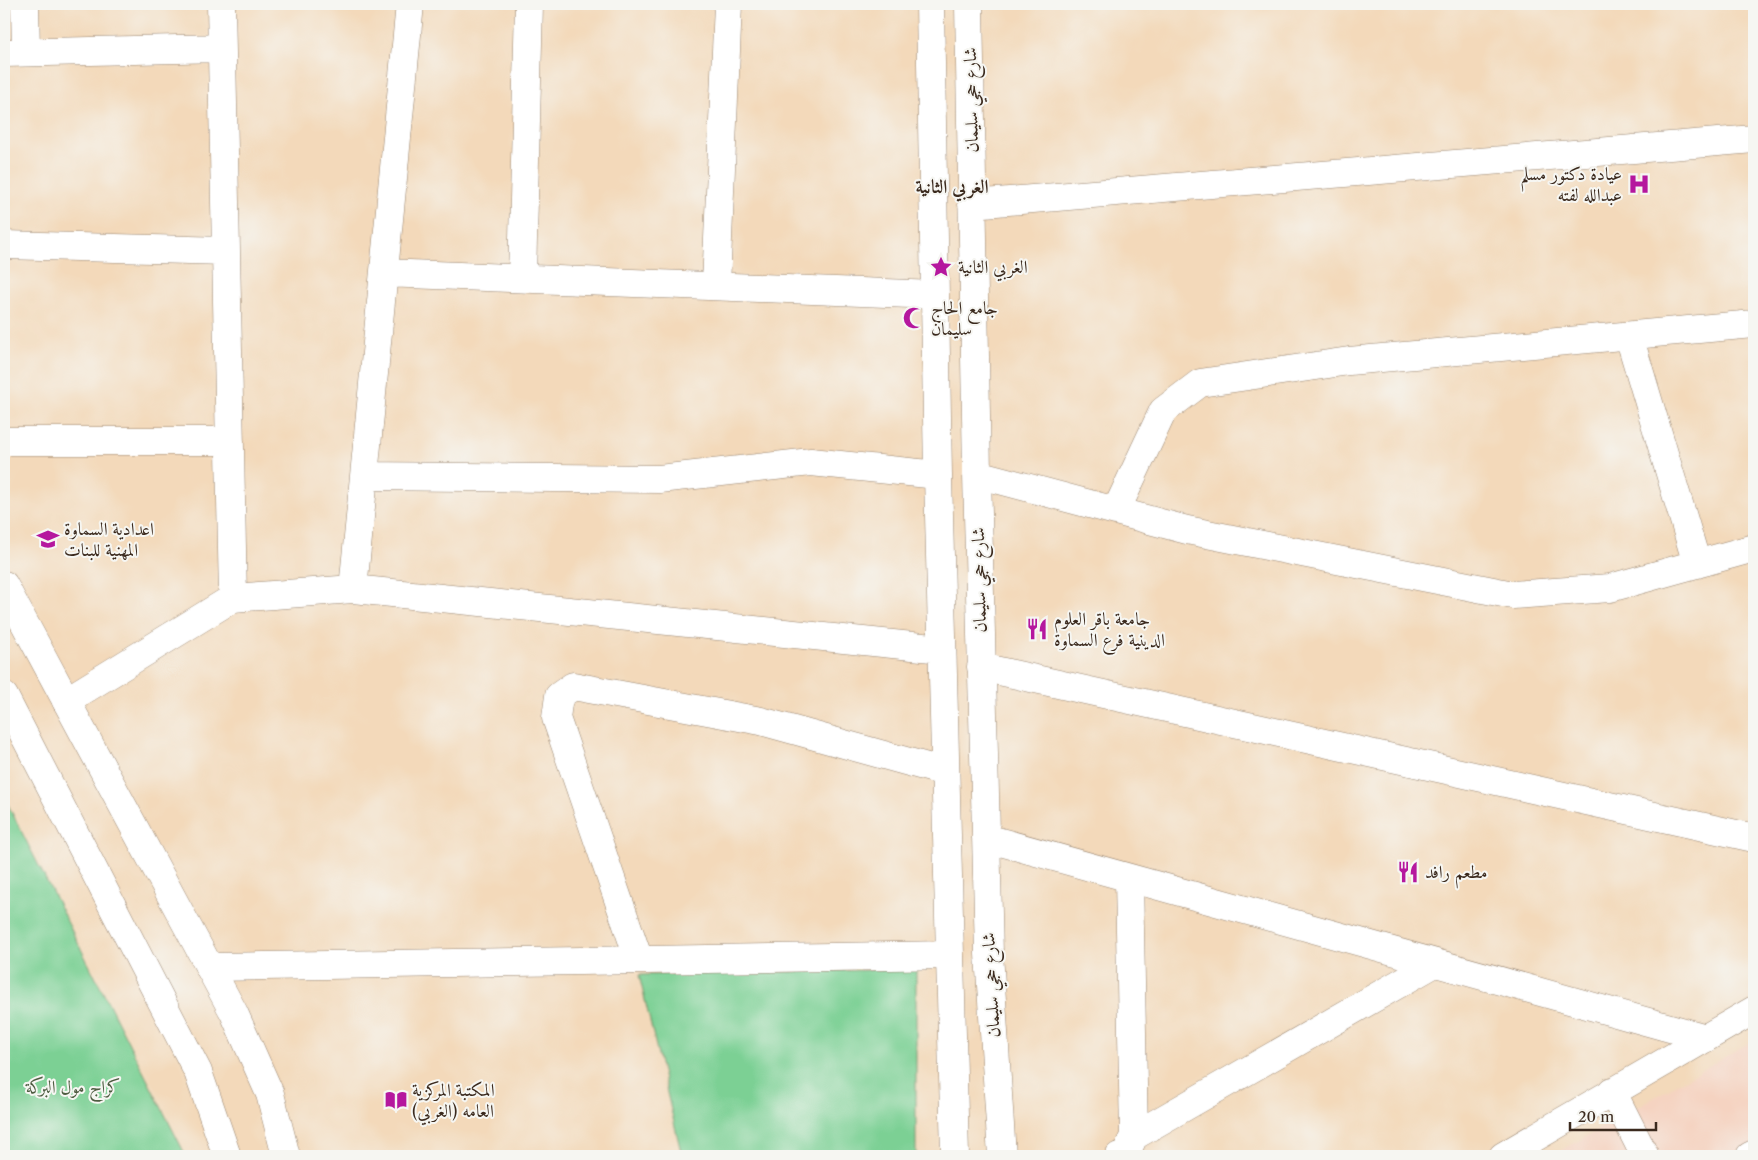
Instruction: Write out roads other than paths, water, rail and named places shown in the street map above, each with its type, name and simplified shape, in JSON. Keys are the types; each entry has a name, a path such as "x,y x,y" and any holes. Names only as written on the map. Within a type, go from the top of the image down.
{"street":[{"path":"25,4 15,52 222,48"},
{"path":"221,4 233,598"},
{"path":"353,589 410,4"},
{"path":"522,278 529,4"},
{"path":"716,286 728,4"},
{"path":"930,4 938,475 955,1156"},
{"name":"شارع حجي سليمان","path":"969,4 988,954 1002,1156"},
{"path":"972,204 1754,139"},
{"path":"4,245 226,251"},
{"path":"384,272 935,295"},
{"path":"1116,511 1163,411 1200,383 1349,361 1754,324"},
{"path":"1629,336 1697,564"},
{"path":"4,441 230,441"},
{"path":"364,476 659,479 811,462 938,475"},
{"path":"977,474 1187,530 1513,595 1610,588 1754,548"},
{"path":"4,585 234,1013 270,1094 286,1156"},
{"path":"66,701 233,598 353,589 942,649"},
{"path":"982,667 1754,838"},
{"path":"639,960 556,718 559,696 573,686 761,721 945,772"},
{"path":"5,701 198,1072 227,1156"},
{"path":"986,838 1706,1038"},
{"path":"1127,1146 1129,878"},
{"path":"209,967 950,955"},
{"path":"1127,1146 1435,963"},
{"path":"1503,1156 1754,1010"},
{"path":"1612,1091 1645,1156"},
{"path":"1750,1156 1754,1154"}],"place":[{"name":"عيادة دكتور مسلم عبدالله لفته","path":"1639,184"},
{"name":"الغربي الثانية","path":"941,267"},
{"name":"جامع الحاج سليمان","path":"914,318"},
{"name":"اعدادية السماوة المهنية للبنات","path":"48,539"},
{"name":"جامعة باقر العلوم الدينية فرع السماوة","path":"1037,629"},
{"name":"مطعم رافد","path":"1408,872"},
{"name":"المكتبة المركزية العامه (الغربي)","path":"396,1100"}],"district":[{"name":"الغربي الثانية","path":"952,186"}],"park label":[{"name":"كراج مول البركة","path":"73,1087"}]}
